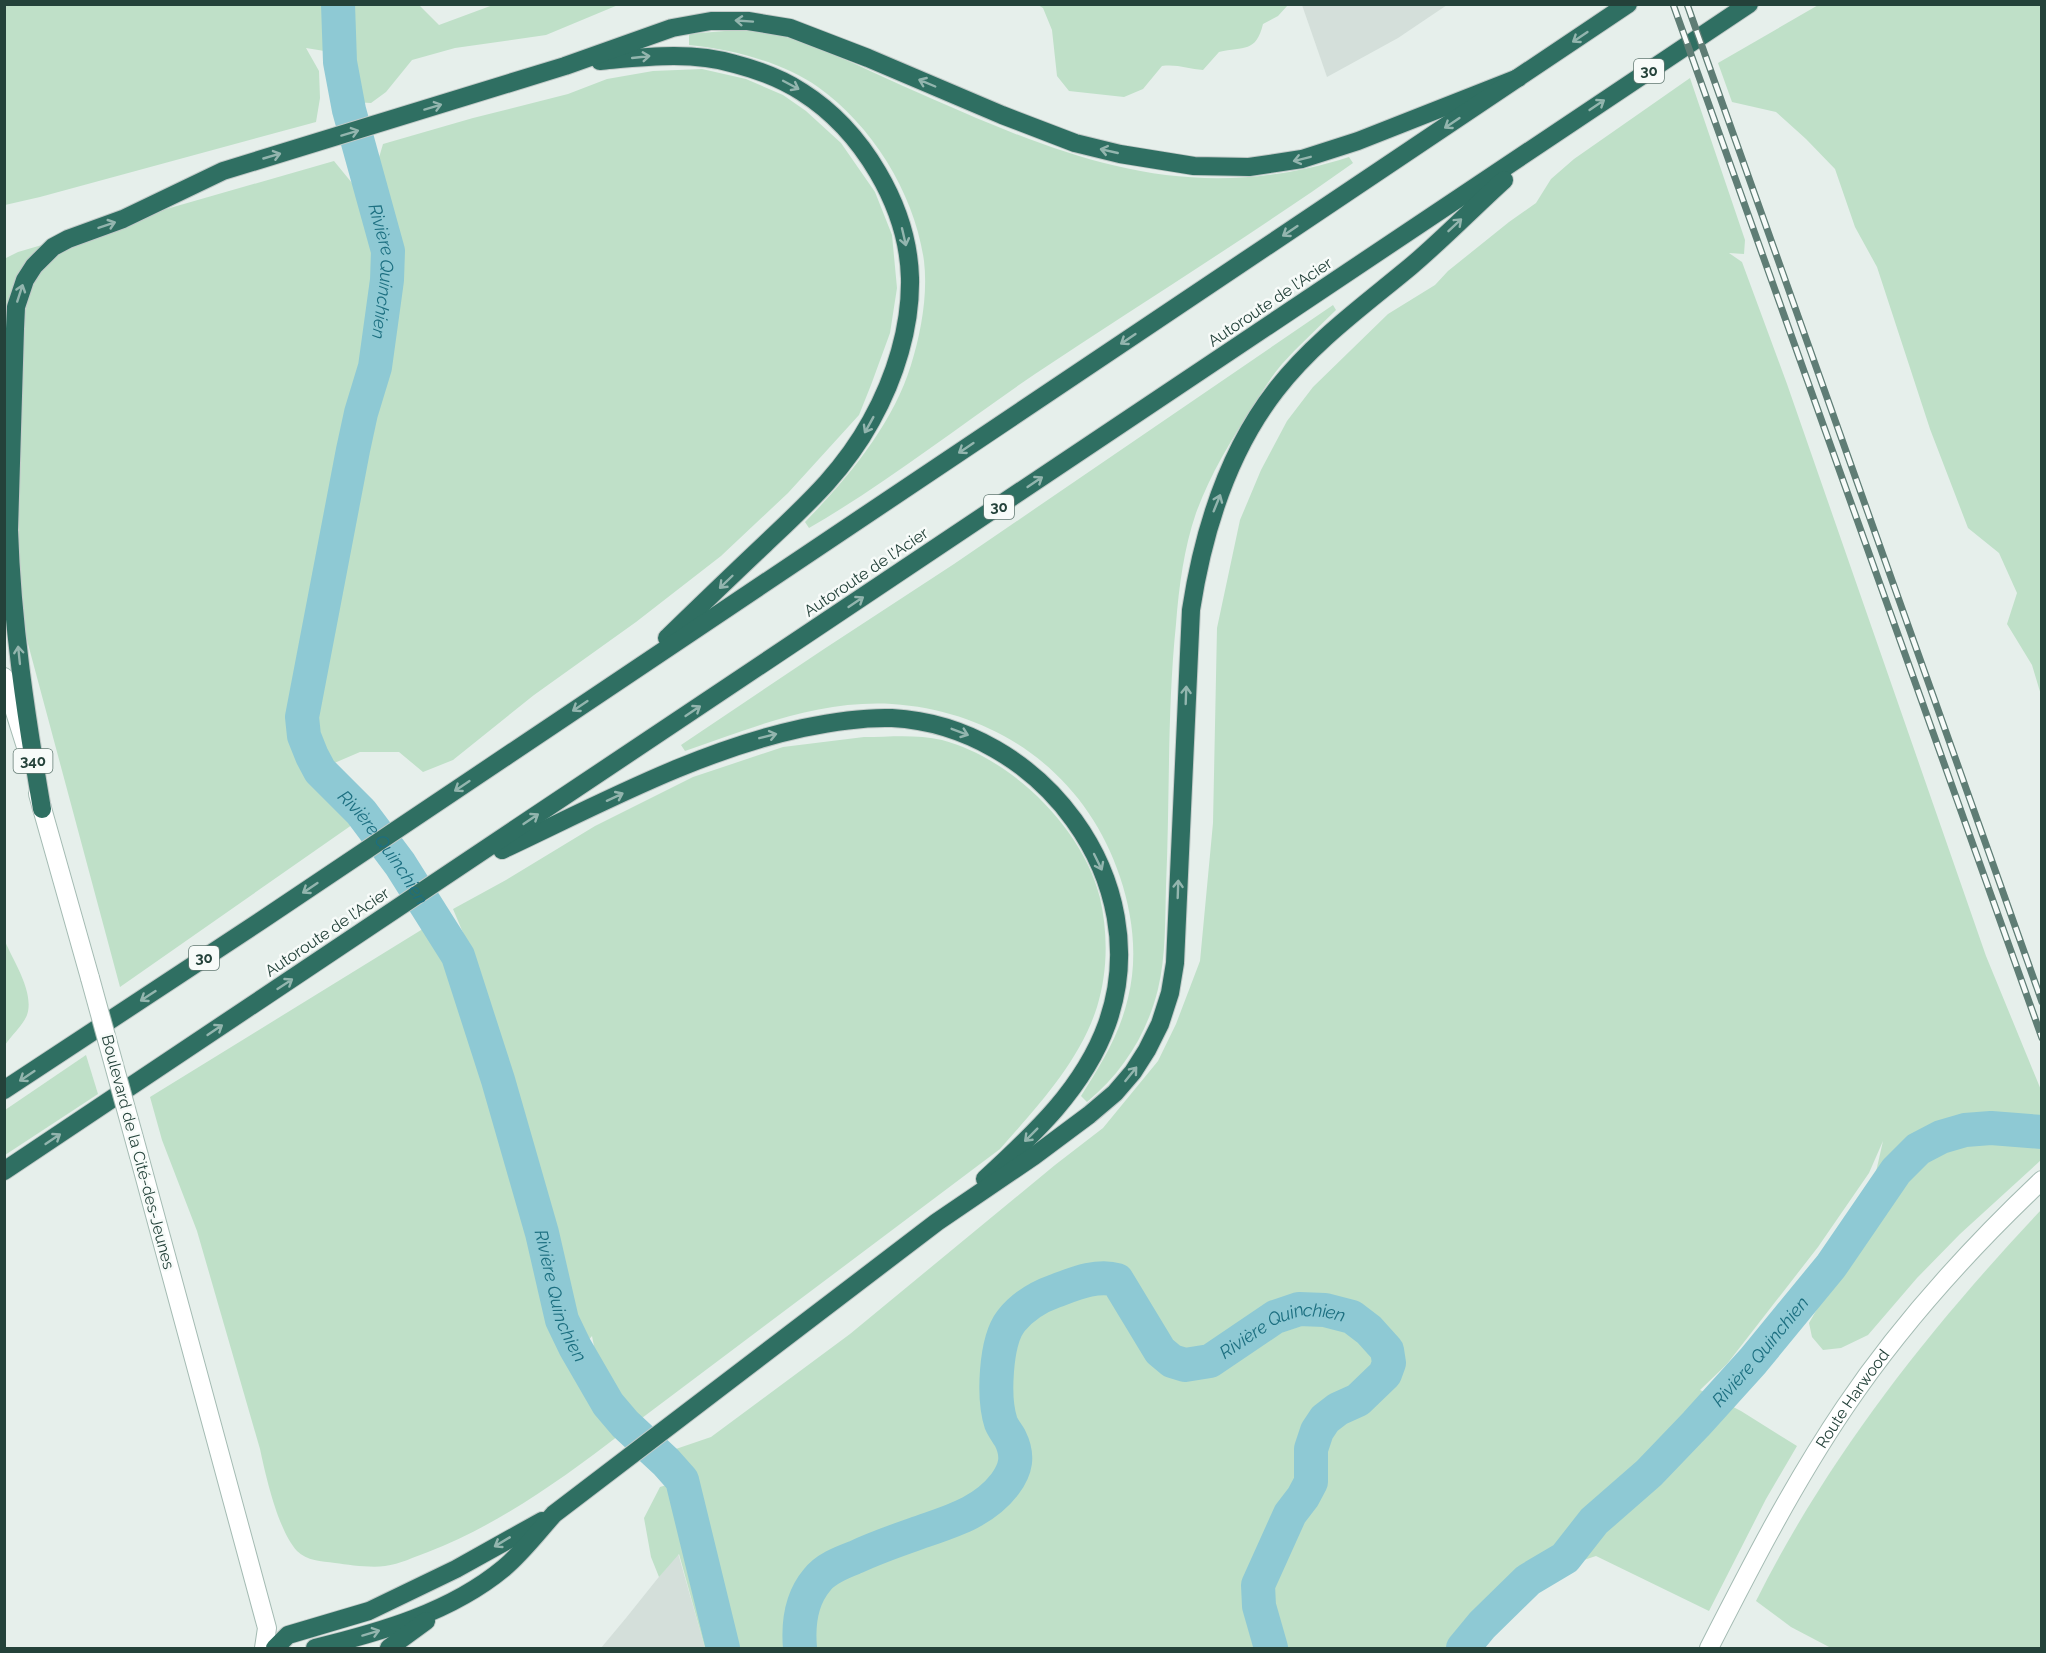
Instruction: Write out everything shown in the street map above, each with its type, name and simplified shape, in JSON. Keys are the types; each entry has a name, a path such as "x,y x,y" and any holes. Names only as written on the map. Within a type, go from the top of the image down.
{"highway":[{"name":"30","path":"4,1090 398,829 1628,4"},
{"name":"Autoroute de l'Acier","path":"4,1171 1749,4"},
{"path":"566,66 672,28 729,20 769,24 790,28 818,38 1002,116 1075,143 1157,160 1218,167 1249,167 1302,159 1358,141 1518,78"},
{"path":"566,66 652,56 704,57 733,63 783,81 825,109 845,128 861,148 891,199 901,224 910,278 908,310 897,363 886,391 857,444 834,476 800,513 629,674"},
{"name":"340","path":"42,809 25,713 13,603 9,530 16,307 25,280 34,266 53,247 68,239 123,219 223,171 566,66"},
{"path":"389,1648 452,1601 505,1568 554,1515 937,1222 1034,1156 1098,1108 1133,1072 1160,1024 1170,993 1176,946 1191,609 1198,562 1210,522 1240,447 1276,390 1313,348 1412,265 1549,138"},
{"path":"441,879 685,765 752,740 814,726 862,719 891,718 917,721 944,726 968,735 998,749 1020,764 1061,803 1095,855 1107,880 1115,906 1119,934 1120,964 1115,996 1099,1046 1070,1092 1033,1134 937,1222"},
{"path":"275,1648 369,1611 456,1569 510,1537 554,1515"},
{"path":"315,1648 401,1624 452,1601"}],"main road":[{"name":"Boulevard de la Cité-des-Jeunes","path":"4,677 24,740 90,978 267,1628"},
{"name":"Route Harwood","path":"1709,1648 1794,1490 1862,1383 1941,1285 2000,1220 2042,1180"},
{"path":"264,1648 267,1628 290,1642"}],"shaded area":[{"path":"1302,4 1447,5 1398,38 1327,77"},
{"path":"678,1553 705,1648 601,1648 626,1618"}],"green space":[{"path":"1820,4 2041,5 2041,695 2032,665 2007,624 2017,593 1999,553 1968,528 1930,429 1877,267 1855,227 1835,169 1776,112 1732,102 1718,63"},
{"path":"5,5 419,5 439,25 493,5 618,5 546,35 455,48 412,60 386,92 371,103 351,102 342,88 349,55 306,48 319,71 320,98 316,122 5,205"},
{"path":"1038,5 1288,5 1278,16 1263,24 1257,40 1248,47 1219,52 1203,70 1162,66 1143,89 1124,97 1069,91 1057,76 1052,30 1043,8"},
{"path":"737,30 768,32 790,38 1013,133 1066,152 1120,167 1174,176 1229,178 1288,172 1349,157 1353,163 1235,244 1035,374 867,492 809,528 805,522 853,469 881,429 903,387 921,327 925,287 924,261 919,236 901,187 873,142 838,103 818,87 789,70 739,53 689,45 689,34"},
{"path":"702,69 746,79 783,95 806,111 841,143 875,192 892,235 897,288 890,333 859,415 788,493 721,556 636,622 534,695 453,760 423,772 399,752 360,752 311,773 336,802 359,820 120,987 5,558 4,259 18,252 334,161 352,183 373,225 396,219 373,178 383,144 568,94 607,79 653,71"},
{"path":"1690,78 1745,240 1744,254 1729,253 1742,262 1787,384 1986,956 2041,1090 2041,1160 1960,1234 1917,1278 1868,1335 1841,1348 1823,1350 1812,1337 1809,1323 1863,1229 1883,1141 1869,1173 1818,1247 1727,1364 1700,1390 1741,1411 1797,1446 1766,1499 1709,1611 1596,1556 1562,1570 1531,1592 1505,1618 1483,1648 705,1648 679,1554 659,1577 651,1557 644,1518 660,1487 692,1477 670,1451 711,1437 850,1334 1103,1128 1158,1061 1176,1024 1200,961 1213,823 1217,628 1240,520 1261,470 1287,421 1313,387 1388,314 1435,285 1448,271 1536,203 1551,179 1574,159"},
{"path":"1333,305 1336,310 1282,364 1270,380 1228,446 1196,513 1180,581 1173,657 1165,925 1161,976 1153,1006 1132,1051 1112,1078 1087,1102 1081,1096 1115,1037 1128,998 1133,968 1131,922 1120,877 1105,841 1086,808 1062,780 1034,755 1002,735 968,720 931,709 892,704 838,706 812,711 761,725 685,751 681,745 954,564"},
{"path":"864,737 923,737 942,740 968,749 1018,779 1061,822 1078,846 1091,872 1100,898 1106,952 1101,994 1097,1007 1069,1065 1000,1149 638,1421 613,1399 606,1388 598,1366 592,1336 574,1357 582,1374 622,1433 530,1499 455,1541 391,1565 373,1567 347,1565 305,1557 290,1542 274,1503 197,1231 162,1140 150,1097 426,927 446,957 467,1018 498,1026 477,966 453,909 595,826 693,777 783,747"},
{"path":"4,939 22,976 29,1006 25,1019 5,1045"},
{"path":"86,1055 98,1094 5,1155 5,1110"},
{"path":"2041,1210 2041,1648 1831,1648 1791,1627 1756,1601 1816,1495 1849,1444 1921,1347"}],"waterway":[{"name":"Rivière Quinchien","path":"338,4 340,62 349,110 388,251 387,280 375,367 353,450 302,717 304,736 320,771 361,812 400,864 458,956 498,1080 542,1233 562,1320 608,1404 682,1480 723,1648"},
{"path":"2030,1131 2042,1123"},
{"name":"Rivière Quinchien","path":"1463,1648 1482,1625 1528,1580 1565,1558 1594,1521 1649,1473 1696,1424 1753,1361 1831,1266 1896,1171 1918,1149 1941,1137 1965,1130 1991,1128 2042,1132"},
{"name":"Rivière Quinchien","path":"800,1648 800,1621 804,1604 812,1587 825,1572 840,1563 964,1516 986,1503 1005,1484 1012,1473 1015,1462 1013,1445 998,1413 996,1386 999,1356 1006,1330 1011,1321 1037,1299 1078,1283 1102,1278 1117,1280 1160,1351 1172,1361 1185,1365 1210,1361 1275,1317 1299,1309 1325,1310 1352,1317 1369,1330 1387,1350 1389,1363 1385,1374 1358,1400 1338,1409 1325,1419 1317,1431 1311,1449 1311,1482 1290,1514 1258,1585 1259,1606 1271,1648"}],"railway":[{"path":"1673,4 2042,1038"},
{"path":"1687,4 2042,1002"}]}
